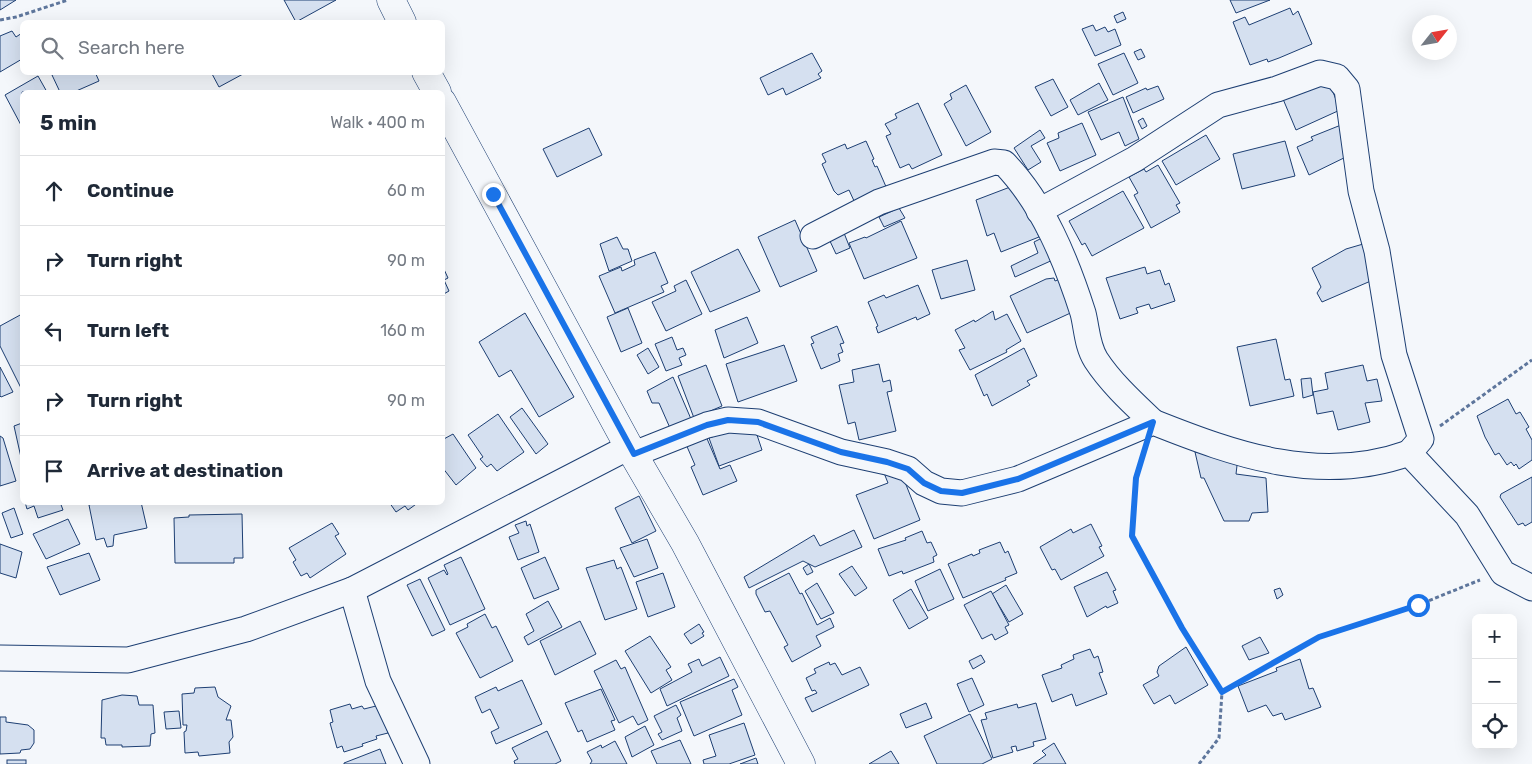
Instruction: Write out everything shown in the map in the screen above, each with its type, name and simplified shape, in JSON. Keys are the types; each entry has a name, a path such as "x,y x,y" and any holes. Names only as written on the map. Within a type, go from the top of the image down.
{"main road":[{"path":"391,0 401,20"},
{"path":"428,75 437,90"},
{"path":"445,108 631,451 685,543 801,764"}],"street":[{"path":"1039,211 1135,159 1218,105 1277,89 1320,73 1337,77 1347,89 1361,191 1377,251 1394,355 1415,446 1467,515 1503,573 1532,588"},
{"path":"813,236 879,202 994,162 1004,163 1013,172 1039,211 1068,270 1083,315 1089,345 1096,360 1153,422 1212,445 1266,461 1321,467 1386,461 1415,446"},
{"path":"0,658 128,660 246,629 352,590 631,451 707,425 728,420 758,422 841,452 887,462 908,469 924,483 941,491 962,493 1018,479 1153,422"},
{"path":"352,590 378,681 417,764"}],"path":[{"path":"0,20 16,17 68,0"},
{"path":"1415,446 1532,360"},
{"path":"1153,422 1136,478 1132,536 1173,612 1222,692 1219,738 1199,764"},
{"path":"1222,692 1319,637 1418,605 1465,585 1503,573"}],"building":[{"path":"0,0 16,0 0,10"},
{"path":"284,0 336,0 300,20 295,20"},
{"path":"1230,0 1270,0 1236,13"},
{"path":"1290,8 1293,15 1298,11 1312,44 1268,62 1267,59 1250,65 1233,22 1245,17 1249,25"},
{"path":"1123,12 1126,19 1117,23 1114,16"},
{"path":"1093,25 1096,31 1105,27 1108,32 1115,29 1121,45 1095,56 1082,29"},
{"path":"12,31 16,37 20,34 20,60 0,72 0,36"},
{"path":"1141,49 1145,57 1138,60 1134,52"},
{"path":"812,53 822,71 818,74 821,78 786,95 783,88 768,95 760,78"},
{"path":"1124,53 1138,83 1113,95 1098,64"},
{"path":"52,75 96,75 99,81 79,90 59,90"},
{"path":"213,75 241,75 219,87"},
{"path":"38,76 46,90 20,90 20,123 5,95"},
{"path":"1053,79 1068,107 1051,116 1035,87"},
{"path":"1328,79 1340,110 1296,130 1283,99"},
{"path":"1099,83 1108,100 1078,115 1070,100"},
{"path":"966,85 991,132 966,146 944,104 952,99 950,94"},
{"path":"1158,86 1164,99 1133,113 1126,97 1146,88 1147,90"},
{"path":"1123,97 1139,139 1125,146 1119,132 1101,140 1088,112"},
{"path":"918,103 942,155 912,169 909,164 900,168 886,136 891,134 885,124 897,118 895,114"},
{"path":"1143,118 1147,126 1142,129 1138,121"},
{"path":"1082,123 1096,155 1060,171 1047,143 1059,138 1058,133"},
{"path":"1341,125 1352,154 1309,175 1297,147 1313,140 1311,137"},
{"path":"589,128 602,155 557,177 543,149"},
{"path":"1040,130 1045,138 1031,146 1041,162 1028,170 1014,148"},
{"path":"1206,135 1220,159 1176,185 1162,161"},
{"path":"866,141 874,159 872,160 875,167 877,166 887,189 855,203 849,190 838,195 834,191 822,164 826,162 822,154 845,144 847,149"},
{"path":"1285,141 1295,176 1242,189 1233,154"},
{"path":"1158,165 1180,203 1176,205 1180,212 1151,228 1134,195 1138,193 1129,177 1144,169 1146,172"},
{"path":"1018,184 1039,237 1001,252 994,233 987,236 976,200"},
{"path":"1123,191 1144,228 1092,256 1085,243 1082,245 1069,221"},
{"path":"899,208 905,218 884,227 879,217"},
{"path":"795,220 817,271 780,287 758,237"},
{"path":"901,221 917,258 864,279 849,243 866,238"},
{"path":"844,233 850,248 836,254 829,239"},
{"path":"1046,236 1055,259 1015,277 1011,266 1038,253 1034,242"},
{"path":"617,237 623,249 628,249 632,261 609,271 600,244"},
{"path":"1370,242 1380,277 1322,302 1317,293 1321,287 1312,268 1346,249"},
{"path":"738,249 760,291 710,312 691,272"},
{"path":"655,252 668,283 661,286 664,292 615,313 599,276 621,267 622,271 635,265 634,260"},
{"path":"967,260 975,290 941,299 932,270"},
{"path":"1145,267 1147,274 1160,270 1165,285 1169,283 1175,301 1151,309 1149,304 1136,308 1138,313 1120,319 1106,278"},
{"path":"1065,277 1077,310 1027,333 1010,296 1046,279 1054,278 1055,281"},
{"path":"686,280 702,314 666,331 652,302 676,291 674,286"},
{"path":"445,282 449,291 445,293"},
{"path":"918,285 930,314 917,320 916,317 878,333 876,327 878,326 868,302 884,295 886,298"},
{"path":"628,308 642,343 621,352 607,317"},
{"path":"993,311 995,320 1007,314 1021,341 1006,350 1007,352 970,370 959,350 965,348 955,330 974,320 975,322"},
{"path":"525,313 574,397 539,417 511,370 499,377 479,342"},
{"path":"20,315 20,386 0,346 0,326"},
{"path":"747,317 758,343 724,358 715,330"},
{"path":"837,326 844,343 840,344 843,352 838,354 840,361 821,369 811,344 814,343 811,337"},
{"path":"672,337 677,350 683,348 686,355 679,358 682,365 666,371 655,344"},
{"path":"1276,339 1285,380 1290,379 1294,396 1250,406 1237,347"},
{"path":"784,345 797,381 738,402 726,364"},
{"path":"648,348 659,367 648,374 637,355"},
{"path":"1024,348 1037,376 1027,381 1030,385 992,406 987,394 984,396 975,375"},
{"path":"879,364 883,382 890,380 892,391 887,392 896,431 859,440 855,422 848,424 839,385 854,382 852,370"},
{"path":"706,365 722,406 694,418 678,376"},
{"path":"1363,365 1367,381 1377,379 1382,401 1365,403 1370,422 1338,430 1333,411 1317,414 1313,392 1328,389 1325,373"},
{"path":"0,367 13,392 1,397 0,396"},
{"path":"673,377 691,419 670,428 659,403 652,403 647,391"},
{"path":"1311,378 1313,395 1303,398 1301,379"},
{"path":"1508,399 1516,414 1520,412 1529,427 1526,429 1532,440 1532,460 1519,469 1516,464 1514,466 1511,462 1507,465 1499,453 1495,455 1485,437 1477,416"},
{"path":"522,408 548,444 536,454 510,417"},
{"path":"498,414 524,452 497,471 491,464 487,467 480,459 483,457 468,435"},
{"path":"753,423 762,450 719,466 709,438"},
{"path":"20,424 20,453 14,426"},
{"path":"453,434 476,468 456,485 445,471 445,438"},
{"path":"705,434 720,469 730,465 737,481 703,495 691,467 695,465 685,442"},
{"path":"0,436 3,438 16,481 0,486"},
{"path":"1195,452 1238,457 1236,474 1266,478 1268,512 1252,513 1249,521 1224,521 1204,478 1201,478"},
{"path":"899,467 920,520 874,539 856,495 888,483 884,473"},
{"path":"1532,477 1532,522 1525,526 1523,523 1518,525 1500,497 1501,494"},
{"path":"639,496 656,531 632,543 615,508"},
{"path":"26,505 61,505 63,510 38,518 34,506 27,509"},
{"path":"89,505 142,505 147,528 114,535 113,546 107,547 104,538 96,540"},
{"path":"391,505 415,505 408,510 405,506 396,512"},
{"path":"14,508 23,534 11,538 2,513"},
{"path":"242,514 243,558 234,558 234,563 175,563 174,518 189,517 189,515"},
{"path":"68,519 80,544 46,559 33,534"},
{"path":"526,521 527,526 530,524 539,552 518,560 509,537 519,533 515,525"},
{"path":"332,523 339,534 335,536 346,554 310,578 307,573 301,576 293,562 296,560 289,548"},
{"path":"1091,524 1102,546 1099,547 1104,556 1061,580 1055,569 1052,570 1040,547 1071,529 1073,533"},
{"path":"854,530 862,547 815,567 803,561 749,588 744,577 814,535 820,546"},
{"path":"922,531 927,543 931,542 937,555 933,557 934,562 903,574 902,571 889,576 878,549 906,540 905,538"},
{"path":"647,539 658,568 634,577 620,548"},
{"path":"1000,542 1005,553 1008,551 1017,573 1005,578 1006,580 963,598 948,564 972,554 973,556 980,553 979,550"},
{"path":"0,544 22,552 16,578 0,573"},
{"path":"89,553 100,580 60,595 47,567"},
{"path":"461,557 485,609 450,625 428,578 444,570 447,575 444,565"},
{"path":"545,557 559,589 534,599 521,568"},
{"path":"614,560 617,569 621,567 637,609 605,620 586,568"},
{"path":"809,564 813,572 807,575 803,568"},
{"path":"852,566 867,588 855,596 839,574"},
{"path":"940,569 954,599 928,611 915,581"},
{"path":"1107,572 1116,590 1113,591 1118,603 1107,608 1106,606 1087,617 1074,587"},
{"path":"663,573 675,607 648,617 636,582"},
{"path":"789,573 800,594 802,593 817,625 830,618 834,627 816,636 821,646 792,662 784,647 788,645 770,611 765,612 756,594 756,590"},
{"path":"420,579 445,630 432,636 407,585"},
{"path":"817,583 834,613 821,619 805,591"},
{"path":"1006,585 1023,614 1009,622 992,594"},
{"path":"1280,588 1283,595 1277,599 1274,590"},
{"path":"911,589 928,618 909,629 893,600"},
{"path":"991,591 1009,625 1005,627 1008,633 995,640 992,634 982,639 964,605"},
{"path":"548,601 562,627 528,645 524,637 534,631 526,614"},
{"path":"485,614 492,628 496,626 513,661 480,678 456,633 468,627 467,624"},
{"path":"580,621 596,654 555,675 540,641"},
{"path":"699,624 704,632 702,633 704,636 691,644 684,634"},
{"path":"650,636 671,667 666,670 672,680 651,693 625,651"},
{"path":"1260,637 1269,653 1249,660 1242,646"},
{"path":"1186,647 1208,685 1175,704 1170,695 1154,704 1143,685 1159,676 1157,672 1159,666"},
{"path":"1090,649 1094,658 1098,656 1103,672 1099,673 1107,694 1076,706 1072,694 1052,702 1042,675 1062,668 1061,665 1074,659 1073,655"},
{"path":"981,655 985,662 973,669 969,661"},
{"path":"720,657 729,676 667,706 660,689 692,672 688,664 699,659 702,666"},
{"path":"1300,659 1309,689 1313,688 1321,707 1285,720 1282,713 1273,716 1266,705 1248,712 1238,686 1277,671 1276,668"},
{"path":"616,660 621,669 625,667 648,720 638,725 633,716 619,723 594,671"},
{"path":"829,662 830,665 835,663 842,675 860,667 869,685 812,712 805,698 817,693 815,690 812,691 806,678 816,673 814,669"},
{"path":"972,678 984,705 969,712 957,684"},
{"path":"734,679 738,687 732,690 742,715 694,736 680,702"},
{"path":"522,680 542,724 496,744 491,732 499,728 490,709 482,713 475,697 496,687 498,691"},
{"path":"215,687 218,697 231,706 226,720 231,720 233,737 229,742 230,753 199,756 198,752 185,753 184,732 187,725 183,725 182,694 194,693 195,688"},
{"path":"601,689 615,720 611,721 615,730 587,742 582,730 578,732 565,703"},
{"path":"122,695 137,696 139,705 153,705 155,733 151,734 150,746 122,747 122,745 106,745 105,738 101,738 102,700"},
{"path":"926,703 932,718 906,728 900,714"},
{"path":"1036,703 1046,739 1033,742 1034,746 1017,751 1016,746 1011,747 1013,752 993,758 981,720 987,719 985,713 1017,704 1018,708"},
{"path":"350,704 352,709 362,706 364,709 380,705 388,733 376,736 377,739 362,744 363,746 344,752 342,746 337,748 330,723 333,722 330,710"},
{"path":"676,705 681,715 677,718 682,731 662,740 658,734 662,732 654,716"},
{"path":"179,711 181,728 166,729 164,712"},
{"path":"970,714 992,759 982,764 937,764 924,736"},
{"path":"0,717 6,717 6,722 28,725 34,730 34,743 30,749 21,750 20,753 0,754"},
{"path":"744,723 755,755 729,764 704,764 703,760 716,756 709,735"},
{"path":"645,726 654,745 632,757 625,737"},
{"path":"547,731 561,761 555,764 515,764 514,761 518,759 512,748"},
{"path":"680,740 691,764 657,764 651,751"},
{"path":"615,741 627,764 590,764 592,761 587,752 601,745 602,748"},
{"path":"1054,743 1066,764 1033,764 1046,755 1042,751"},
{"path":"380,749 386,764 344,764 344,763"},
{"path":"891,751 899,764 869,764"},
{"path":"756,758 758,764 740,764"},
{"path":"7,760 26,760 26,764 7,764"}],"route":[{"path":"493,194 634,454 707,425 728,420 744,420 758,422 841,452 887,462 908,469 924,483 941,491 962,493 1018,479 1153,422 1136,478 1132,536 1146,566 1222,692 1319,637 1418,605"}]}
